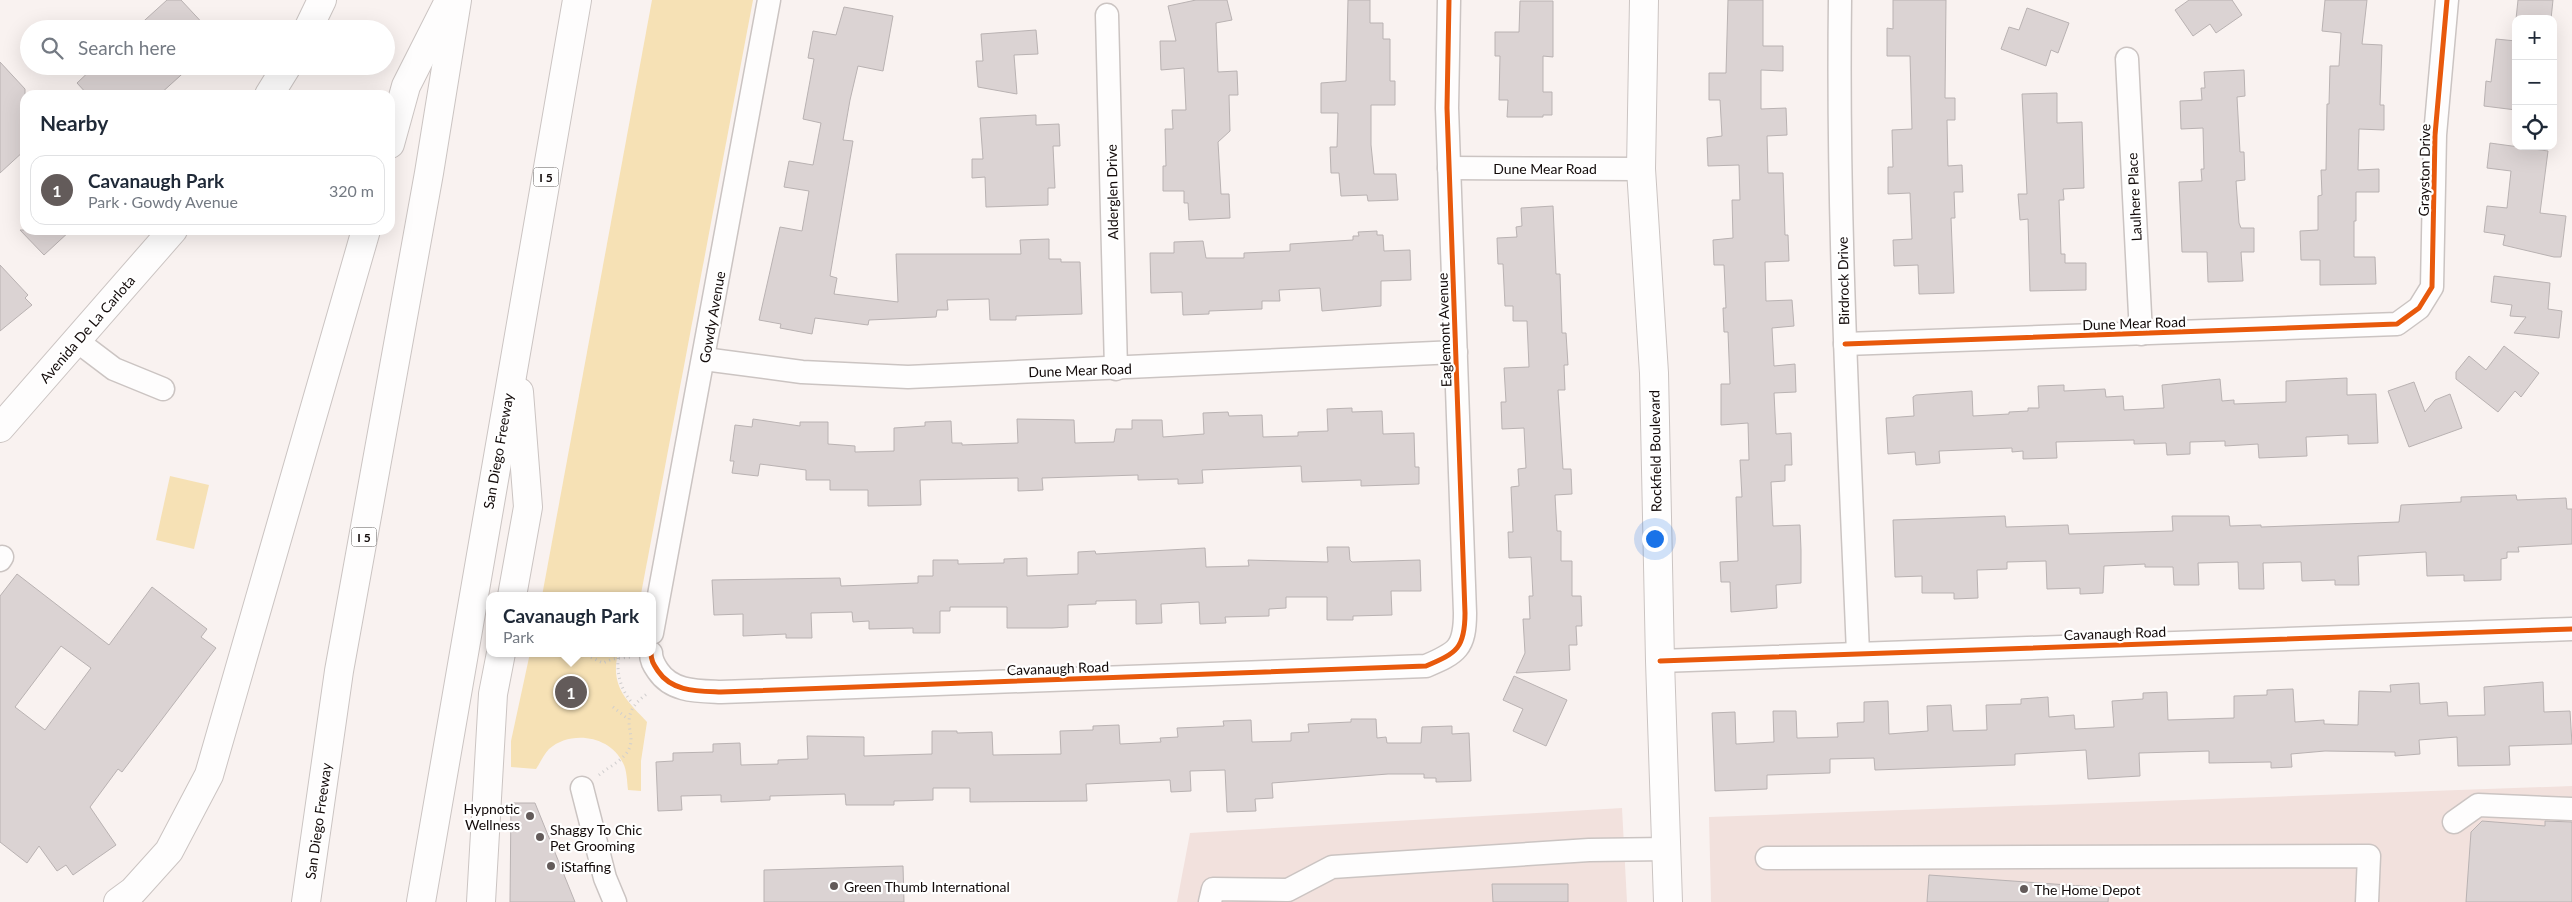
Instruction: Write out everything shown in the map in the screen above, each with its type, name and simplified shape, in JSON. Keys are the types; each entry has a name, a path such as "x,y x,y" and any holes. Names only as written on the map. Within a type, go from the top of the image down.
{"main road":[{"path":"312,20 322,0"},
{"path":"395,126 406,86 449,0"},
{"name":"San Diego Freeway","path":"306,902 339,671 429,173 457,0"},
{"name":"San Diego Freeway","path":"421,902 577,0"},
{"name":"Rockfield Boulevard","path":"1644,0 1641,168 1654,372 1660,661 1668,902"},
{"path":"272,90 281,75"},
{"name":"Avenida De La Carlota","path":"0,428 169,235"},
{"path":"118,902 133,892 170,851 209,775 365,235"},
{"path":"513,592 528,507 515,353"},
{"path":"481,902 493,694 500,657"}],"street":[{"name":"Gowdy Avenue","path":"656,620 769,0"},
{"name":"Eaglemont Avenue","path":"1449,0 1447,47 1449,168 1465,634 1452,655"},
{"name":"Birdrock Drive","path":"1840,0 1839,92 1845,344 1858,653"},
{"name":"Grayston Drive","path":"2419,308 2432,287 2435,135 2447,0"},
{"name":"Alderglen Drive","path":"1107,15 1116,369"},
{"name":"Laulhere Place","path":"2127,59 2141,334"},
{"name":"Dune Mear Road","path":"1449,168 1641,168"},
{"name":"Dune Mear Road","path":"1845,344 2397,324 2419,308"},
{"path":"78,341 114,368 163,389"},
{"name":"Dune Mear Road","path":"704,359 802,372 880,377 1116,369 1456,352"},
{"name":"Cavanaugh Road","path":"1660,661 2572,629"},
{"name":"Cavanaugh Road","path":"664,680 691,691 731,691 1426,666 1452,655"},
{"path":"651,657 664,680"},
{"path":"582,788 605,878 615,902"},
{"path":"2454,822 2478,804 2572,809"},
{"path":"1210,902 1214,889 1288,890 1332,867 1589,850 1667,849"},
{"path":"1767,858 2368,856 2367,902"}],"path":[{"path":"589,657 602,665 621,657"},
{"path":"618,658 618,672 625,694 633,704"},
{"path":"582,788 625,754 631,740 628,719 633,704 664,680"},
{"path":"613,707 628,719"}],"shaded area":[{"path":"652,0 753,0 641,592 543,592"},
{"path":"170,476 209,485 194,549 156,540"},
{"path":"529,657 617,657 616,675 618,684 632,707 647,722 641,761 641,791 628,790 627,776 623,763 609,746 599,741 589,738 578,738 558,743 547,751 536,769 511,767 511,741"},
{"path":"2572,786 2572,902 1711,902 1709,817"},
{"path":"1622,808 1627,902 1177,902 1190,833"}],"building":[{"path":"167,0 181,0 200,20 145,20"},
{"path":"1196,0 1227,0 1232,20 1216,23 1218,72 1237,71 1238,95 1229,95 1230,131 1218,142 1221,194 1229,194 1230,218 1189,220 1188,203 1184,203 1184,191 1163,191 1163,166 1166,166 1165,129 1173,129 1172,110 1186,110 1184,68 1161,70 1160,41 1176,41 1168,6"},
{"path":"1348,0 1370,0 1370,23 1383,23 1383,39 1390,39 1390,81 1395,81 1395,105 1371,105 1371,145 1374,174 1396,174 1398,200 1368,201 1367,195 1341,196 1339,173 1331,173 1330,147 1337,147 1338,113 1321,113 1321,83 1346,81"},
{"path":"1728,0 1763,0 1763,46 1783,46 1783,71 1761,70 1761,109 1786,108 1787,135 1767,136 1768,173 1783,173 1785,235 1788,235 1789,261 1765,262 1766,301 1792,300 1794,326 1772,328 1774,366 1795,364 1796,392 1774,393 1776,434 1791,433 1792,465 1785,465 1785,481 1771,482 1773,526 1800,525 1801,550 1801,583 1776,585 1777,608 1731,612 1730,582 1721,582 1720,562 1738,561 1736,497 1742,497 1740,460 1749,460 1748,423 1721,425 1721,384 1730,384 1728,332 1724,332 1723,308 1726,308 1724,265 1714,265 1713,240 1733,238 1732,200 1740,200 1739,165 1708,166 1707,138 1722,136 1720,100 1709,100 1709,73 1726,73"},
{"path":"1893,0 1946,0 1945,98 1955,98 1955,120 1947,120 1948,166 1962,165 1963,192 1954,192 1955,218 1951,218 1954,293 1919,294 1918,265 1894,266 1893,240 1912,239 1910,193 1888,194 1888,167 1893,167 1892,130 1912,129 1910,56 1887,56 1887,28 1893,29"},
{"path":"2189,0 2232,0 2242,15 2216,33 2210,24 2193,36 2175,10"},
{"path":"2325,0 2367,0 2362,44 2382,45 2380,105 2384,105 2384,130 2359,129 2358,170 2379,169 2379,192 2356,192 2356,221 2354,221 2354,257 2375,257 2376,284 2320,285 2320,260 2301,260 2300,231 2318,230 2318,196 2322,195 2321,170 2326,170 2327,104 2329,104 2330,66 2339,66 2341,33 2322,31"},
{"path":"2518,0 2553,0 2551,15 2516,15"},
{"path":"1520,1 1553,1 1553,57 1543,56 1543,92 1552,92 1552,115 1543,115 1543,117 1507,117 1508,100 1499,100 1500,56 1495,56 1495,32 1519,32"},
{"path":"844,7 893,16 883,71 858,66 850,100 843,140 853,141 830,276 837,278 834,294 898,302 896,254 1021,254 1020,240 1049,239 1049,259 1061,259 1061,262 1080,262 1082,314 1016,316 1016,320 990,320 989,299 947,300 948,310 937,310 936,317 869,320 868,325 815,318 812,334 780,328 781,324 759,320 780,227 802,231 809,191 784,187 789,161 813,165 821,123 803,119 814,59 808,58 813,31 836,35"},
{"path":"2027,8 2069,23 2058,53 2051,50 2046,66 2001,49 2009,27 2019,30"},
{"path":"1036,30 1038,54 1014,55 1017,94 978,87 976,61 983,61 981,34"},
{"path":"2496,39 2512,41 2512,110 2484,106 2486,81 2491,82"},
{"path":"0,62 25,90 20,90 20,155 0,173"},
{"path":"2244,70 2245,96 2237,97 2240,152 2244,152 2245,180 2236,181 2239,223 2241,228 2254,228 2254,252 2241,252 2243,281 2208,282 2207,252 2182,252 2179,182 2202,181 2201,169 2204,169 2203,128 2181,129 2180,101 2202,100 2201,88 2205,88 2204,72"},
{"path":"85,75 181,75 165,90 83,90 77,83"},
{"path":"2057,93 2057,123 2082,122 2084,188 2063,189 2064,200 2059,200 2061,254 2065,254 2065,263 2086,263 2086,290 2030,291 2028,219 2020,220 2018,194 2027,194 2022,94"},
{"path":"1036,115 1036,125 1059,124 1060,146 1053,146 1055,188 1048,188 1048,205 986,207 985,177 972,178 972,159 983,159 980,118"},
{"path":"2490,143 2512,146 2512,150 2548,151 2540,213 2566,216 2561,257 2503,245 2505,235 2484,232 2487,206 2507,208 2511,171 2487,168"},
{"path":"1553,206 1556,274 1560,274 1562,333 1566,333 1568,365 1564,365 1565,390 1558,390 1563,469 1571,469 1572,494 1555,495 1557,531 1561,531 1561,561 1572,561 1572,596 1581,596 1582,626 1576,626 1577,645 1569,645 1570,670 1516,673 1525,653 1523,619 1530,619 1529,596 1533,596 1531,557 1509,558 1508,532 1513,532 1511,487 1519,486 1518,469 1526,468 1524,428 1502,429 1501,402 1506,402 1504,368 1529,367 1527,321 1513,321 1513,306 1505,306 1503,264 1498,264 1497,238 1517,237 1516,227 1522,226 1521,208"},
{"path":"1377,231 1377,235 1383,235 1384,251 1410,250 1411,280 1381,281 1381,306 1322,311 1320,288 1279,290 1280,301 1262,301 1262,309 1209,311 1209,314 1183,315 1182,292 1151,293 1150,253 1174,253 1174,242 1203,241 1206,258 1244,258 1244,253 1290,251 1290,244 1353,240 1353,236 1359,236 1358,232"},
{"path":"25,235 66,235 44,255"},
{"path":"0,265 28,295 25,298 32,305 0,331"},
{"path":"2494,276 2550,283 2548,309 2562,311 2559,338 2514,333 2526,317 2510,316 2512,305 2491,302"},
{"path":"2504,346 2539,373 2521,397 2515,391 2498,412 2456,379 2456,372 2469,356 2486,370"},
{"path":"2347,378 2347,395 2376,394 2378,443 2348,444 2348,435 2306,437 2307,456 2259,458 2258,444 2225,446 2225,441 2190,442 2190,454 2167,455 2166,443 2134,444 2134,440 2056,442 2057,458 2023,459 2023,451 2012,452 2012,448 1939,451 1940,463 1916,465 1915,452 1888,454 1886,418 1914,416 1913,397 1916,395 1972,391 1973,416 2009,414 2009,412 2028,411 2028,408 2039,408 2038,386 2064,385 2064,391 2105,389 2106,397 2123,396 2124,410 2164,408 2162,385 2220,379 2222,401 2234,400 2234,404 2286,402 2286,381"},
{"path":"2414,382 2425,412 2435,400 2450,394 2462,428 2409,447 2388,391"},
{"path":"1352,408 1352,412 1382,411 1383,434 1414,433 1415,467 1419,467 1419,484 1361,486 1361,480 1302,482 1301,466 1202,470 1203,483 1178,484 1178,479 1138,480 1138,475 1042,478 1043,490 1018,491 1018,478 920,480 921,505 868,506 868,490 830,490 830,480 806,480 806,470 760,464 758,476 732,473 734,461 730,461 735,425 752,427 753,419 800,426 800,422 828,422 828,444 855,446 855,452 894,451 894,428 925,426 925,422 951,421 952,443 962,443 962,445 1018,443 1017,419 1074,420 1075,443 1114,442 1116,429 1132,429 1132,420 1162,420 1163,437 1204,434 1203,413 1228,412 1229,416 1262,415 1263,437 1298,436 1298,432 1328,431 1327,409"},
{"path":"2516,495 2517,500 2566,498 2567,509 2572,509 2572,544 2518,547 2519,552 2507,552 2507,558 2501,559 2501,580 2464,581 2464,575 2427,576 2426,552 2358,556 2359,585 2335,585 2335,580 2302,581 2301,562 2263,563 2264,589 2239,589 2238,562 2198,563 2199,585 2174,585 2173,567 2145,567 2145,564 2104,566 2103,593 2080,594 2080,588 2047,589 2046,561 2007,562 2007,569 1977,570 1978,598 1954,599 1954,593 1922,593 1922,576 1895,577 1893,520 2005,516 2006,527 2068,525 2069,534 2173,531 2172,516 2229,516 2230,526 2261,525 2261,527 2399,522 2401,505 2461,502 2461,497"},
{"path":"1327,547 1349,547 1350,560 1352,562 1420,560 1421,591 1391,591 1392,615 1353,616 1353,620 1327,620 1327,597 1286,597 1286,608 1269,609 1269,616 1225,617 1226,623 1200,624 1199,602 1161,604 1162,623 1136,624 1136,600 1096,601 1096,604 1068,605 1068,627 1052,628 1007,628 1007,607 950,607 950,611 940,611 940,633 913,633 913,628 869,629 869,621 853,622 852,612 811,613 812,638 786,638 786,634 743,636 743,614 714,615 712,580 840,578 841,586 918,583 918,576 933,576 933,560 958,560 958,564 1004,563 1004,559 1027,558 1027,576 1078,574 1078,552 1095,551 1096,554 1205,548 1206,567 1249,566 1248,560 1328,562"},
{"path":"17,574 109,645 152,587 207,629 201,637 216,648 122,772 118,769 90,807 116,845 73,875 66,865 57,871 39,846 27,863 0,842 0,596","holes":["61,646 91,668 45,730 15,707"]},
{"path":"1514,676 1567,700 1546,746 1513,731 1523,709 1503,700"},
{"path":"2543,682 2544,712 2570,711 2572,744 2509,746 2510,765 2458,766 2457,737 2419,740 2420,754 2395,756 2395,752 2325,751 2291,754 2292,767 2271,768 2271,762 2209,763 2209,751 2139,753 2140,776 2088,779 2086,750 2015,754 2015,765 1875,770 1874,758 1830,759 1830,773 1767,775 1767,789 1715,791 1712,713 1735,712 1736,744 1774,742 1773,711 1796,711 1797,738 1838,737 1837,723 1864,722 1864,702 1888,701 1889,734 1928,731 1927,706 1951,705 1953,731 1987,730 1986,705 2021,704 2021,699 2048,697 2049,717 2074,715 2075,729 2114,727 2112,701 2143,699 2143,693 2167,692 2168,720 2234,718 2234,696 2267,695 2267,690 2293,689 2295,722 2324,720 2324,724 2358,725 2359,691 2391,692 2390,685 2419,683 2420,704 2447,702 2448,716 2485,715 2484,687"},
{"path":"1351,719 1376,719 1377,738 1386,737 1387,743 1421,743 1422,727 1452,726 1452,734 1469,733 1471,781 1436,782 1436,778 1424,778 1424,774 1388,774 1272,783 1273,798 1255,799 1256,811 1227,812 1225,770 1190,771 1191,791 1171,792 1170,780 1086,784 1087,801 970,802 970,788 933,788 933,800 894,801 894,805 846,805 845,794 770,796 770,800 721,802 721,795 681,796 682,810 658,811 656,762 673,761 673,753 713,752 713,744 740,743 741,765 778,764 778,760 808,759 807,736 864,737 864,756 932,754 932,731 957,731 957,733 992,732 993,755 1061,754 1060,731 1093,730 1093,726 1119,725 1120,744 1161,742 1160,738 1178,737 1177,728 1224,726 1223,721 1251,720 1252,742 1291,741 1291,733 1309,732 1308,724 1351,722"},
{"path":"511,803 535,803 575,902 510,902"},
{"path":"2482,821 2545,826 2545,821 2572,822 2572,902 2466,902 2471,832"},
{"name":"Green Thumb International","path":"903,866 904,902 764,902 764,870"},
{"name":"The Home Depot","path":"1929,875 2109,888 2108,902 1927,902"},
{"path":"1492,884 1568,884 1568,902 1493,902"}],"cycle path":[{"path":"652,657 652,661 664,678 678,687 721,692 1426,666 1452,653 1461,642 1465,625 1465,613 1447,108 1449,0"},
{"path":"1845,344 2397,324 2419,308 2432,287 2435,135 2447,0"},
{"path":"1660,661 2572,629"}],"place":[{"name":"Cavanaugh Park","path":"571,692"},
{"name":"Hypnotic Wellness","path":"530,816"},
{"name":"Shaggy To Chic Pet Grooming","path":"540,837"},
{"name":"iStaffing","path":"551,866"},
{"name":"Green Thumb International","path":"834,886"},
{"name":"The Home Depot","path":"2024,889"}]}
